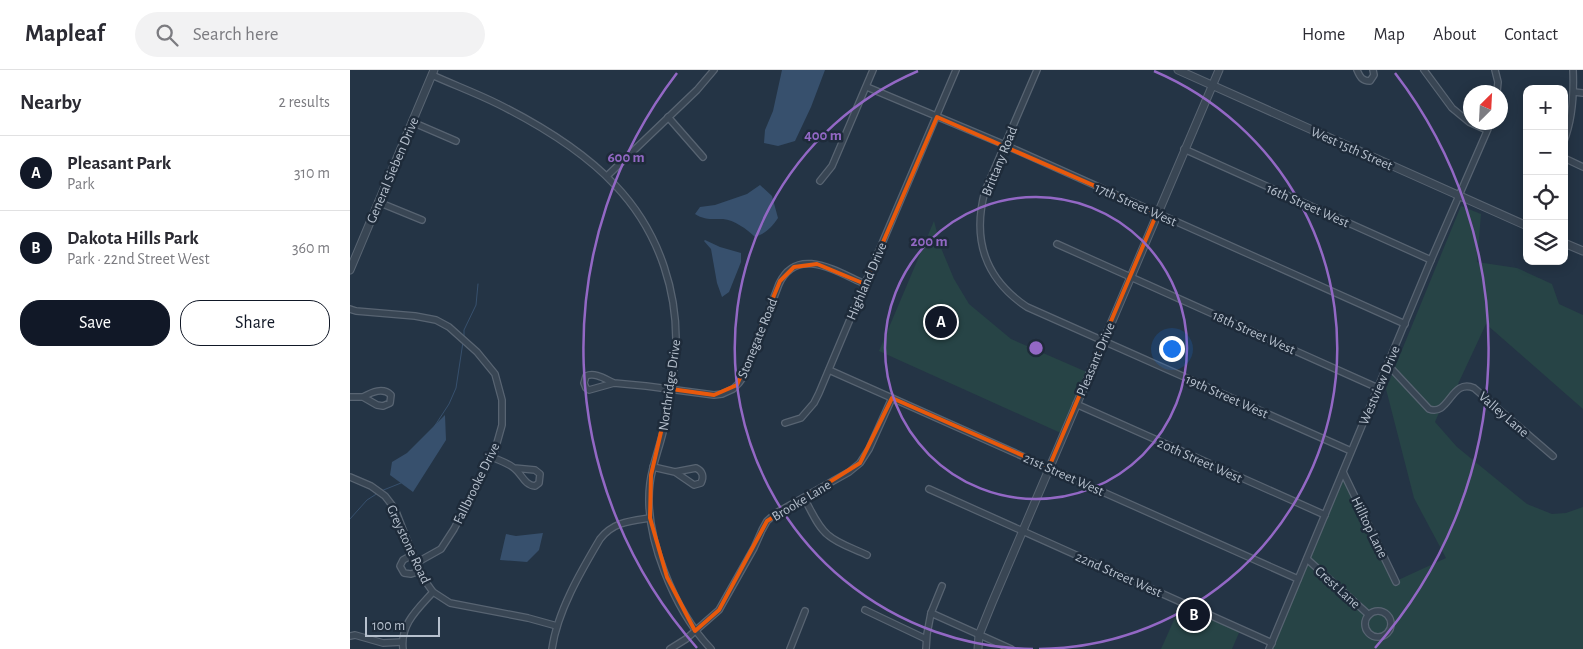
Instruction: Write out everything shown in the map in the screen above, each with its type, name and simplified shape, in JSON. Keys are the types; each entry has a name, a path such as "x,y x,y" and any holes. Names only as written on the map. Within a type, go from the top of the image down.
{"street":[{"path":"607,176 696,90 714,70"},
{"path":"820,181 832,166 873,70"},
{"name":"Highland Drive","path":"785,423 801,418 819,394 956,70"},
{"name":"Brittany Road","path":"1037,70 985,191 980,214 982,248 991,271 997,280 1010,294 1027,307 1103,340"},
{"name":"West 15th Street","path":"1178,70 1523,224"},
{"name":"Pleasant Drive","path":"978,649 979,635 1022,530 1219,70"},
{"path":"1357,70 1360,77 1365,81 1370,81 1374,75 1373,70"},
{"path":"1424,70 1452,108 1463,117"},
{"path":"1495,70 1498,85"},
{"path":"1568,131 1574,92 1573,70"},
{"name":"General Sieben Drive","path":"350,270 433,73"},
{"name":"Northridge Drive","path":"433,73 498,104 560,140 607,176 630,202 658,249 668,278 674,309 676,340 671,389 649,492 650,518 653,534 676,598 695,631 711,649"},
{"name":"17th Street West","path":"867,86 1005,144 1405,324"},
{"path":"1574,92 1583,93"},
{"path":"668,117 704,157"},
{"path":"412,122 456,141"},
{"name":"Westview Drive","path":"1271,646 1487,130"},
{"name":"16th Street West","path":"1184,149 1431,260"},
{"path":"1568,160 1583,167"},
{"path":"378,202 422,220"},
{"name":"18th Street West","path":"1057,244 1378,388"},
{"path":"1568,245 1583,251"},
{"name":"Stonegate Road","path":"614,383 714,395 722,394 733,389 744,376 779,284 785,274 794,267 808,263 818,264 864,284"},
{"name":"Fallbrooke Drive","path":"350,309 356,312 415,316 436,320 449,327 477,352 494,374 502,400 502,425 492,457 454,529 441,549 416,563"},
{"name":"19th Street West","path":"1103,340 1351,452"},
{"name":"Valley Lane","path":"1388,365 1429,409 1440,408 1460,387 1469,386 1474,388 1553,456"},
{"name":"21st Street West","path":"829,370 1298,579"},
{"path":"590,374 614,383 592,390 586,388 584,384 586,376 590,374"},
{"path":"350,397 363,397"},
{"name":"Brooke Lane","path":"670,649 719,610 767,521 776,513 848,472 860,463 869,449 892,398"},
{"name":"20th Street West","path":"1076,404 1325,516"},
{"path":"492,457 514,468 538,471 540,474 539,483 535,486 529,485 514,468"},
{"path":"653,467 675,472"},
{"name":"Hilltop Lane","path":"1343,472 1396,582"},
{"name":"Greystone Road","path":"350,477 371,486 385,496 395,510 412,555 433,592 450,603 528,618 557,626"},
{"name":"22nd Street West","path":"930,489 1271,646"},
{"path":"804,498 818,524 827,534 834,540 867,555"},
{"path":"552,649 557,626 566,602 603,535 621,523 650,518"},
{"path":"412,555 400,563 402,570 404,573 411,574 420,571"},
{"name":"Crest Lane","path":"1307,559 1369,615"},
{"path":"926,649 931,613 942,586"},
{"path":"403,649 403,630 414,613 433,592"},
{"path":"865,610 926,640"},
{"path":"790,649 805,611"},
{"path":"1378,611 1387,614 1391,626 1385,636 1378,638 1369,634 1365,626 1366,618 1369,615 1378,611"},
{"path":"931,613 1011,649"},
{"path":"350,636 355,635 383,643 402,642"}],"highlighted area":[{"path":"937,117 1157,213 1049,467 892,398 860,463 767,521 719,610 695,631 667,577 650,518 651,475 671,389 714,395 737,385 780,281 794,267 817,264 865,284"}],"green space":[{"path":"1461,206 1481,214 1477,262 1517,268 1552,284 1559,304 1583,315 1583,409 1486,324 1458,384 1460,387 1441,408 1435,422 1457,447 1527,504 1552,514 1566,513 1583,507 1583,649 1269,649 1343,472 1396,581 1446,558 1414,498 1386,389"},
{"path":"934,221 941,248 954,279 969,304 1011,339 1089,373 1063,434 879,351"},
{"path":"1182,602 1241,628 1232,649 1161,649"}],"water":[{"path":"782,70 825,70 811,107 795,141 778,146 764,143 765,130 773,111"},
{"path":"760,185 772,196 778,218 768,230 755,237 732,221 705,218 695,214 700,207 715,205 747,194"},
{"path":"705,240 741,253 741,262 729,292 722,297 717,283 711,249"},
{"path":"445,415 446,440 413,492 390,475 392,462 407,453"},
{"path":"543,533 539,550 527,562 500,560 506,534 516,536"}],"waterway":[{"path":"464,336 464,330 476,305 478,284"},
{"path":"434,427 449,404 456,388 463,342"},
{"path":"381,491 401,483"},
{"path":"350,519 367,500 378,493"}],"place":[{"name":"Pleasant Park","path":"941,322"},
{"name":"Dakota Hills Park","path":"1194,615"}]}
